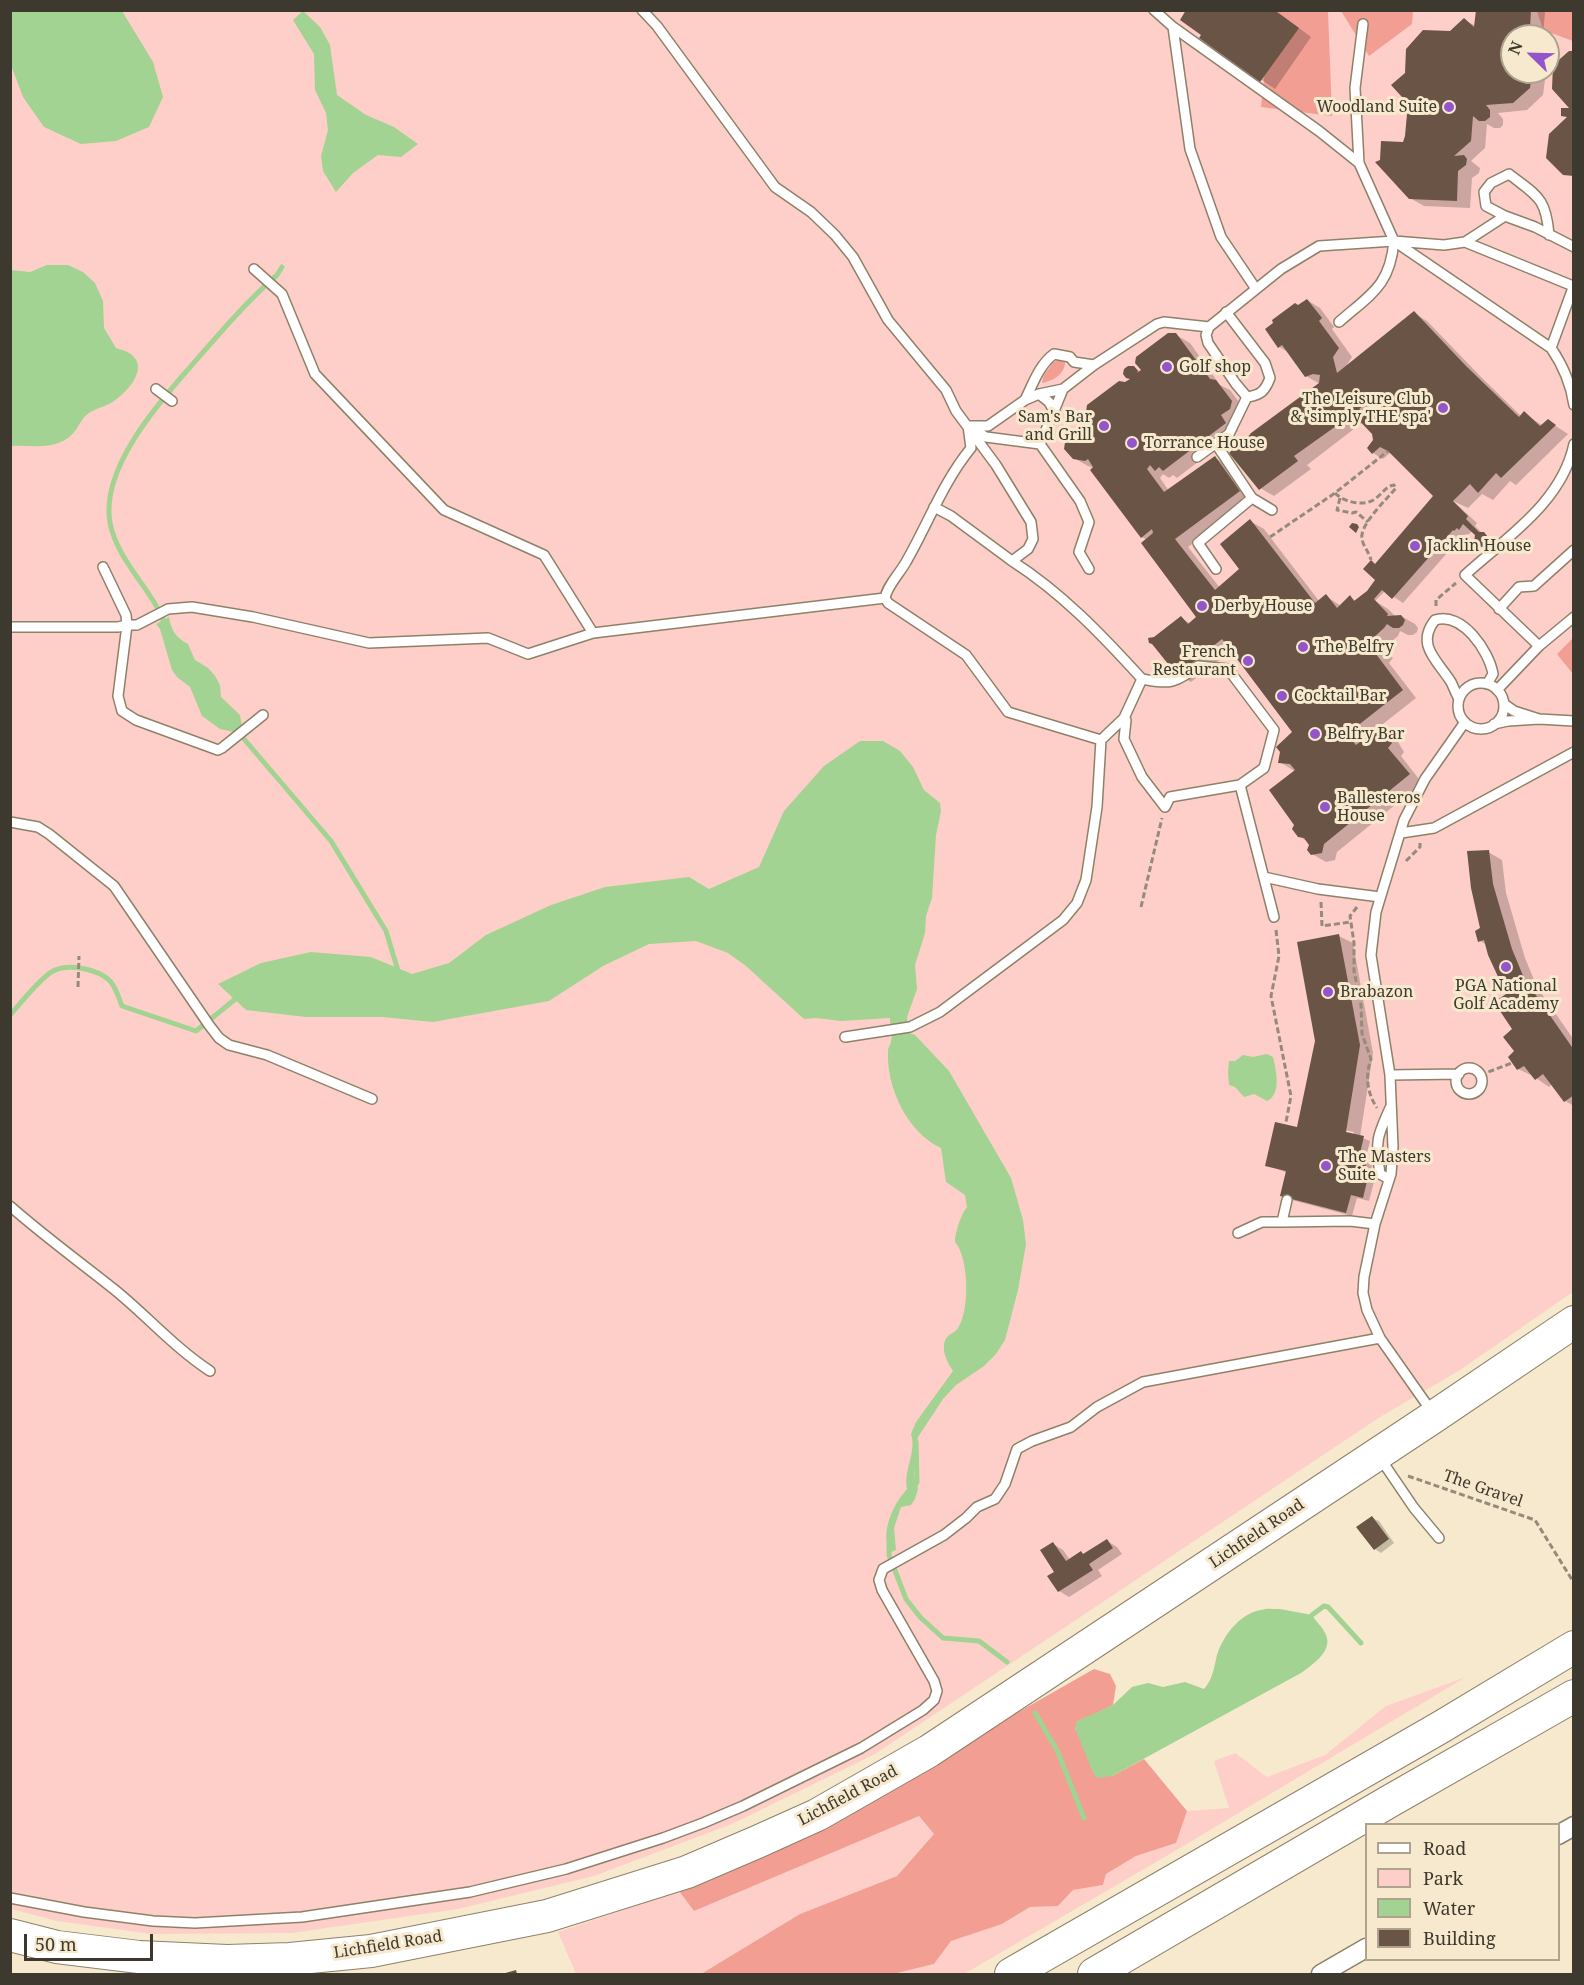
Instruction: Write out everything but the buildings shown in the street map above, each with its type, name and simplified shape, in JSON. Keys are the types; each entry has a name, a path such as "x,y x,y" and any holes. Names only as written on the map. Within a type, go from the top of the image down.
{"highway":[{"name":"Lichfield Road","path":"10,1935 57,1947 139,1958 290,1963 371,1951 547,1916 687,1872 767,1838 835,1805 929,1751 1382,1462 1435,1416 1574,1322"},
{"path":"1011,1974 1431,1733 1574,1647"},
{"path":"1094,1974 1574,1696"}],"street":[{"path":"1560,1834 1574,1826"},
{"path":"1321,1974 1365,1949"}],"lane":[{"path":"642,10 657,26 775,187 811,212 835,235 853,258 888,320 946,390 956,411 996,465 1031,522 1034,539 1028,549 1012,561"},
{"path":"1154,10 1173,27 1319,131 1359,163"},
{"path":"1363,24 1355,88 1359,163 1394,241 1551,348 1569,374 1574,405"},
{"path":"1173,27 1190,149 1221,237 1256,289"},
{"path":"1549,235 1548,215 1540,198 1509,174 1491,183 1484,192 1486,206 1574,247"},
{"path":"1247,397 1208,343 1206,335 1209,327 1226,312 1281,269 1319,246 1394,241 1444,245 1466,242 1504,216"},
{"path":"1339,322 1382,284 1389,272 1394,241"},
{"path":"1466,242 1573,286 1560,317 1551,348"},
{"path":"254,268 282,294 315,374 444,510 544,555 593,633"},
{"path":"1226,312 1264,363 1270,378 1265,390 1247,397"},
{"path":"968,426 988,426 1025,400 1039,394 1063,389 1094,365 1164,322 1209,327"},
{"path":"1025,400 1040,369 1054,354 1070,357 1074,362 1094,365"},
{"path":"156,389 172,401"},
{"path":"1040,444 1063,389"},
{"path":"1039,394 1049,402 1054,411"},
{"path":"1197,457 1230,434 1247,397"},
{"path":"968,426 986,437 1040,444 1080,501 1089,522 1079,552 1089,569"},
{"path":"968,426 971,448 951,475 911,555 894,582 886,590 885,598 888,603 966,655 1008,712 1101,740 1124,739"},
{"path":"984,450 988,426"},
{"path":"1216,444 1252,498 1272,510"},
{"path":"1539,646 1465,575 1544,505 1564,473 1574,444"},
{"path":"971,448 984,450"},
{"path":"1216,569 1198,543 1252,498"},
{"path":"934,507 951,516 1045,582 1116,650 1142,679 1160,683 1176,681 1197,666 1228,669 1274,730 1264,768 1240,785 1170,797 1165,807 1142,777 1124,739 1126,720 1124,718"},
{"path":"1499,609 1518,587 1534,586 1574,550"},
{"path":"103,567 126,615 128,625 118,696 122,711 136,720 211,748 222,748 263,715"},
{"path":"10,627 137,625 168,609 192,608 235,614 369,643 488,638 528,654 593,633 885,598"},
{"path":"1497,690 1539,646 1574,617"},
{"path":"1459,699 1428,648 1426,639 1435,620 1450,619 1470,631 1492,667 1493,674 1487,684"},
{"path":"845,1036 910,1027 940,1012 1063,921 1077,903 1086,880 1094,832 1101,740 1124,718 1142,679"},
{"path":"1539,719 1514,711 1504,704 1497,690 1487,684 1470,686 1459,699 1458,708 1465,722 1477,728 1508,721 1539,719 1574,721"},
{"path":"1494,724 1501,716 1504,704"},
{"path":"1435,1416 1380,1338 1367,1310 1363,1293 1375,1224 1389,1179 1393,1147 1390,1075 1371,955 1376,912 1404,820 1425,779 1465,722"},
{"path":"1401,833 1434,828 1574,752"},
{"path":"1240,785 1274,916"},
{"path":"1227,788 1244,802"},
{"path":"10,822 38,827 114,886 201,1013 219,1038 229,1046 267,1055 372,1099"},
{"path":"1263,877 1318,889 1380,897"},
{"path":"1390,1075 1459,1074 1470,1069 1480,1075 1482,1084 1477,1092 1468,1094 1460,1090 1457,1078 1459,1074"},
{"path":"1389,1179 1380,1174 1376,1144 1379,1130 1391,1105"},
{"path":"1282,1222 1287,1200"},
{"path":"10,1206 37,1231 116,1291 187,1356 210,1371"},
{"path":"1238,1233 1262,1222 1350,1221 1375,1224"},
{"path":"10,1898 84,1912 153,1921 195,1923 302,1917 470,1892 566,1869 703,1823 861,1749 934,1700 937,1691 934,1681 882,1590 879,1580 883,1569 944,1535 976,1507 995,1498 1005,1484 1017,1449 1071,1427 1097,1407 1143,1382 1380,1338"},
{"path":"1382,1462 1414,1508 1439,1538"}],"path":[{"path":"1270,537 1335,493 1388,451"},
{"path":"1335,493 1340,498 1356,503 1373,501 1389,486 1394,485 1396,488 1368,522 1362,534 1371,560"},
{"path":"1340,498 1337,510 1356,512 1368,522"},
{"path":"1373,501 1377,511"},
{"path":"1356,503 1356,512"},
{"path":"1435,620 1436,600 1465,575"},
{"path":"1141,907 1165,807"},
{"path":"1404,864 1420,847 1421,830"},
{"path":"1320,899 1322,926 1351,922"},
{"path":"1360,903 1350,916 1354,943 1354,971 1361,1005 1362,1034 1371,1059 1366,1073 1372,1100 1384,1119"},
{"path":"1274,916 1280,956 1270,996 1291,1096 1287,1122"},
{"path":"78,987 79,956"},
{"path":"1480,1075 1512,1063"},
{"name":"The Gravel","path":"1382,1462 1535,1520 1574,1583"}],"green space":[{"name":"The Belfry","path":"10,11 1573,11 1573,1292 1457,1372 1380,1417 875,1754 732,1824 594,1876 458,1909 292,1933 151,1934 57,1921 11,1909"},
{"path":"1466,1677 964,1974 893,1974 934,1964 951,1941 1002,1924 1030,1907 1058,1906 1073,1890 1103,1885 1106,1874 1136,1856 1176,1843 1187,1811 1229,1808 1214,1761 1235,1753 1267,1777 1325,1755 1386,1706"},
{"path":"919,1816 934,1834 897,1876 800,1914 701,1974 576,1974 558,1932 679,1891 694,1911"}],"shaded area":[{"path":"1252,11 1328,11 1332,116 1261,107 1266,61"},
{"path":"1341,11 1413,11 1412,24 1369,56"},
{"path":"1537,11 1573,11 1573,41 1560,36 1560,24 1541,24"},
{"path":"1058,360 1065,362 1061,373 1054,379 1042,383 1052,363"},
{"path":"1573,638 1573,674 1557,654"},
{"path":"1094,1669 1110,1674 1116,1686 1113,1705 1077,1722 1075,1729 1112,1776 1144,1759 1187,1811 1176,1843 1136,1856 1106,1874 1103,1885 1073,1890 1058,1906 1030,1907 1002,1924 951,1941 934,1964 893,1974 701,1974 800,1914 897,1876 934,1834 919,1816 694,1911 679,1891 776,1850"}],"water":[{"path":"11,10 122,11 153,62 163,97 149,127 116,141 81,144 44,127 23,97 11,65"},
{"path":"303,11 320,27 330,45 337,95 366,115 394,127 418,144 401,157 378,155 353,173 336,192 323,171 321,156 328,130 326,113 315,90 314,54 293,20"},
{"path":"47,265 68,265 83,272 95,283 103,301 104,328 116,348 133,356 137,362 137,374 124,393 111,403 89,413 67,439 48,445 11,446 11,270 30,272"},
{"path":"169,617 175,633 188,644 195,660 208,668 215,676 220,685 221,697 240,715 242,726 234,732 220,729 202,716 190,687 172,670 160,629 156,624"},
{"path":"860,741 883,741 900,751 913,767 924,790 940,803 932,898 926,916 925,933 915,965 917,989 907,1017 909,1033 915,1035 949,1071 1011,1178 1023,1220 1026,1244 1018,1290 1005,1340 984,1366 956,1385 943,1399 918,1437 914,1476 918,1489 911,1505 901,1507 894,1528 896,1550 889,1553 887,1528 897,1503 907,1489 906,1482 912,1448 911,1434 916,1422 953,1371 945,1356 944,1345 948,1336 958,1328 965,1309 965,1271 960,1250 955,1242 959,1224 967,1207 965,1195 946,1182 941,1148 918,1131 901,1107 895,1093 888,1064 888,1050 892,1036 890,1018 841,1021 804,1019 746,966 728,953 696,941 649,944 603,966 549,1001 433,1022 382,1017 306,1017 246,1010 218,984 261,963 311,952 371,957 412,974 449,963 486,935 551,905 605,887 689,877 709,889 759,867 784,811 824,766"},
{"path":"1267,1054 1273,1057 1276,1075 1275,1093 1272,1098 1267,1101 1254,1094 1244,1097 1235,1087 1229,1085 1229,1061 1235,1061 1243,1055 1253,1057"},
{"path":"1280,1609 1312,1615 1323,1629 1327,1647 1316,1662 1301,1673 1112,1776 1097,1778 1075,1728 1077,1721 1113,1705 1132,1687 1148,1683 1163,1687 1185,1682 1204,1689 1211,1677 1220,1648 1233,1626 1253,1612"}],"waterway":[{"path":"166,627 153,600 120,551 114,537 110,523 109,502 114,481 123,459 149,417 223,330 277,275 282,267"},
{"path":"238,732 331,841 386,931 399,974"},
{"path":"10,1015 48,974 60,969 75,967 91,970 110,981 122,1006 196,1031 239,996"},
{"path":"913,1489 917,1482 916,1442"},
{"path":"889,1546 889,1555 906,1599 920,1617 943,1638 979,1641 1007,1662"},
{"path":"1312,1615 1324,1606 1328,1607 1361,1643"},
{"path":"1035,1713 1057,1750 1084,1818"}],"place":[{"name":"Woodland Suite","path":"1449,107"},
{"name":"Golf shop","path":"1167,367"},
{"name":"The Leisure Club & 'simply THE spa'","path":"1443,408"},
{"name":"Sam's Bar and Grill","path":"1104,426"},
{"name":"Torrance House","path":"1132,443"},
{"name":"Jacklin House","path":"1415,546"},
{"name":"Derby House","path":"1202,606"},
{"name":"The Belfry","path":"1303,647"},
{"name":"French Restaurant","path":"1248,661"},
{"name":"Cocktail Bar","path":"1282,696"},
{"name":"Belfry Bar","path":"1315,734"},
{"name":"Ballesteros House","path":"1325,807"},
{"name":"PGA National Golf Academy","path":"1506,967"},
{"name":"Brabazon","path":"1328,992"},
{"name":"The Masters Suite","path":"1326,1166"}]}
